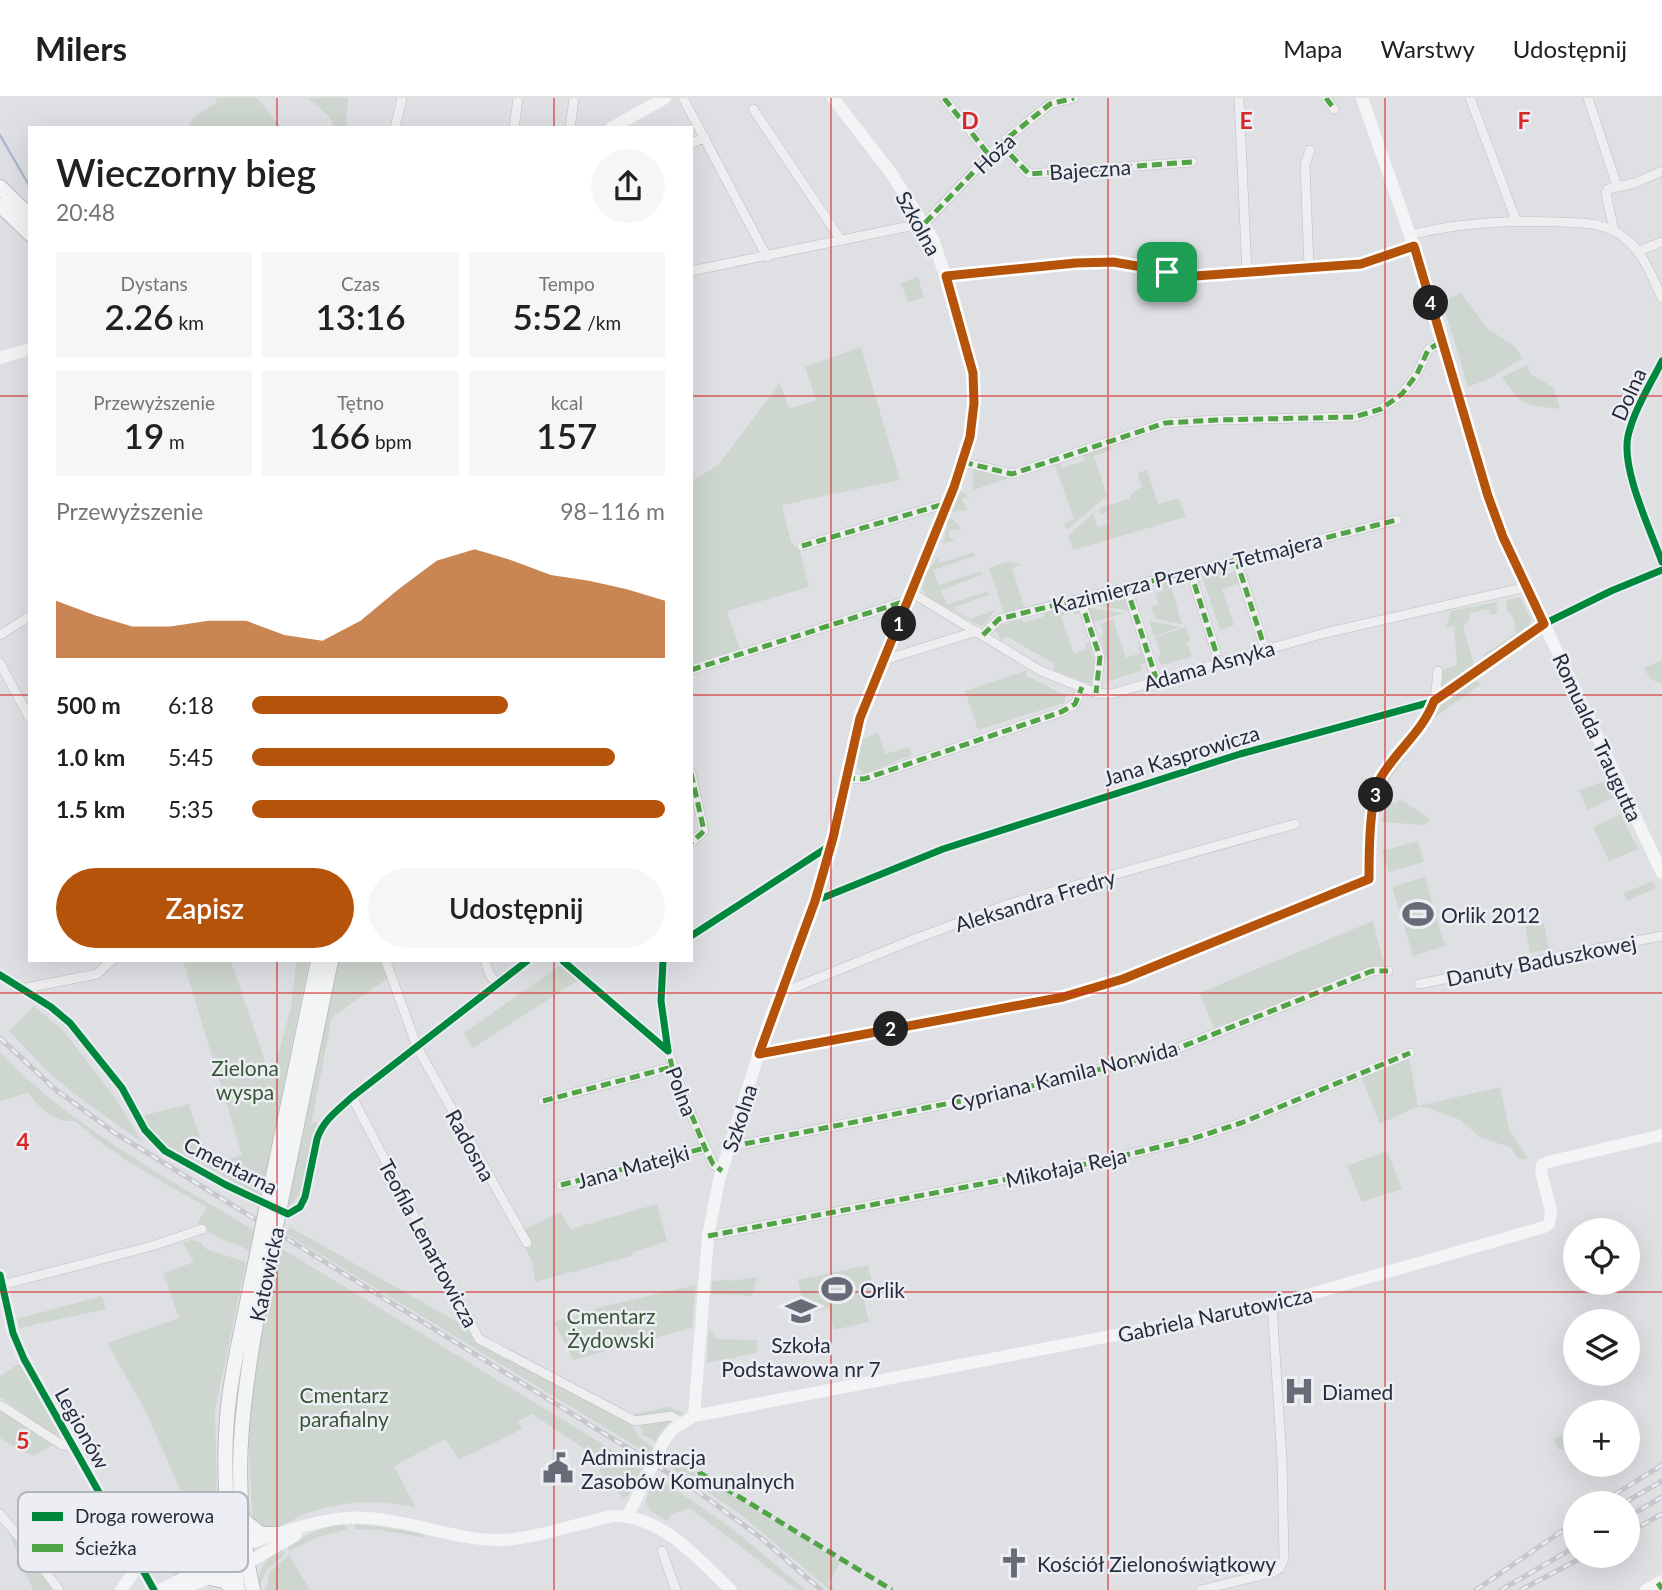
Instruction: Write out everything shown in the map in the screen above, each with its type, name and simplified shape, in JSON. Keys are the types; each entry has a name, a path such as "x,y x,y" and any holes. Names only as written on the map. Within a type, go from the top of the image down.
{"main road":[{"path":"0,187 28,214"},
{"path":"0,205 28,232"},
{"name":"Katowicka","path":"280,1177 318,962"},
{"name":"Katowicka","path":"228,1492 225,1475 226,1432 231,1387 254,1300 331,962"},
{"name":"Katowicka","path":"240,1492 243,1399 254,1300"},
{"path":"248,1524 261,1534 278,1534"},
{"name":"Katowicka","path":"236,1590 240,1572"},
{"name":"Katowicka","path":"244,1572 253,1590"},
{"path":"210,1578 223,1581 236,1590"}],"street":[{"path":"395,126 402,98"},
{"path":"514,126 518,98"},
{"path":"570,126 574,98"},
{"path":"683,98 767,257"},
{"name":"Szkolna","path":"688,1419 708,1236 722,1171 780,993 815,901 831,845 860,718 962,462 970,437 974,403 973,373 933,239 891,173 833,98"},
{"path":"944,98 989,155"},
{"name":"Hoża","path":"925,223 989,155 1047,101 1074,98"},
{"path":"1239,98 1247,273"},
{"path":"1326,98 1334,109"},
{"path":"1470,98 1516,220"},
{"path":"1588,98 1617,186"},
{"path":"615,126 662,99"},
{"name":"Romualda Traugutta","path":"1366,99 1503,537 1659,859 1662,873"},
{"path":"753,109 841,240"},
{"path":"693,143 705,137"},
{"name":"Bajeczna","path":"1000,144 1029,174 1192,162"},
{"path":"1309,267 1305,164 1310,150"},
{"path":"1614,231 1606,193 1608,188 1646,179 1662,171"},
{"path":"946,276 1101,262 1122,263 1195,276 1361,264 1412,241 1478,222 1516,220 1597,224 1614,231 1639,251 1662,298"},
{"path":"693,271 925,223"},
{"path":"1639,251 1662,242"},
{"path":"962,462 1012,474 1165,423 1216,419 1354,417 1381,409 1402,394 1417,374 1428,350 1442,341"},
{"path":"0,358 28,350"},
{"name":"Dolna","path":"1662,361 1631,425 1626,453 1629,471 1662,562"},
{"path":"802,546 947,503"},
{"name":"Kazimierza Przerwy-Tetmajera","path":"884,660 980,633 999,619 1397,520"},
{"path":"1236,559 1265,649"},
{"path":"1190,570 1219,662"},
{"name":"Jana Kasprowicza","path":"815,901 969,841 1240,754 1434,701 1544,624 1611,591 1662,570"},
{"path":"1126,586 1157,681"},
{"name":"Adama Asnyka","path":"1096,693 1111,694 1265,649 1527,587"},
{"path":"693,669 910,597 980,633 1041,671 1096,693 1100,657 1080,598"},
{"path":"0,635 28,617"},
{"path":"0,663 28,715"},
{"path":"759,1054 1063,997 1123,979 1369,879 1369,836 1380,778 1429,715 1438,671"},
{"path":"845,778 864,779 1061,712 1075,704 1082,687"},
{"path":"693,783 704,831 693,841"},
{"name":"Aleksandra Fredry","path":"780,993 1009,904 1295,824"},
{"path":"693,935 831,845"},
{"name":"Danuty Baduszkowej","path":"1419,984 1662,936"},
{"path":"21,989 97,974 110,962"},
{"name":"Radosna","path":"386,962 417,1047 527,1243"},
{"path":"485,962 489,975 497,985"},
{"name":"Cmentarna","path":"0,975 51,1007 70,1023 122,1088 145,1130 165,1151 217,1180 288,1214 300,1207 305,1197 320,1130 328,1119 352,1097 526,962"},
{"path":"564,962 668,1051"},
{"name":"Polna","path":"663,962 661,1001 672,1067 705,1148 713,1164 722,1171"},
{"name":"Cypriana Kamila Norwida","path":"730,1143 744,1144 1011,1091 1166,1053 1372,971 1388,971"},
{"name":"Mikołaja Reja","path":"708,1236 1097,1161 1188,1140 1241,1123 1410,1054"},
{"path":"543,1101 672,1067"},
{"name":"Teofila Lenartowicza","path":"352,1097 479,1339 635,1421 671,1416 688,1419"},
{"name":"Gabriela Narutowicza","path":"688,1419 1272,1305 1544,1227 1549,1224 1550,1212 1542,1165 1662,1135"},
{"name":"Jana Matejki","path":"561,1185 705,1148"},
{"path":"1,1280 152,1246 202,1228"},
{"name":"Legionów","path":"1,1280 13,1333 24,1359 99,1492"},
{"path":"1201,1590 1274,1572 1280,1568 1284,1558 1282,1460 1272,1305"},
{"path":"0,1405 62,1445 73,1446"},
{"path":"628,1516 664,1441 688,1419"},
{"path":"0,1514 18,1536"},
{"path":"248,1544 278,1534 349,1518 372,1519 503,1540 613,1516 628,1516 644,1521 677,1540 731,1590"},
{"path":"248,1562 322,1523"},
{"path":"662,1551 676,1590"},
{"path":"46,1572 59,1590"},
{"path":"121,1590 133,1572"},
{"name":"Legionów","path":"144,1572 154,1590"},
{"path":"160,1590 197,1572"},
{"path":"167,1590 184,1588 226,1572"},
{"path":"1646,1590 1662,1581"}],"green space":[{"path":"215,98 257,98 280,126 190,126 193,117 217,102"},
{"path":"308,98 348,98 346,126 333,126 330,117"},
{"path":"918,277 924,297 908,303 901,283"},
{"path":"1461,293 1488,329 1513,345 1523,358 1491,378 1468,387 1444,308 1449,306 1449,298"},
{"path":"861,347 900,480 782,505 791,542 800,551 809,587 727,611 740,649 693,663 693,481 719,464 780,383 789,409 816,400 805,367"},
{"path":"1527,365 1531,374 1554,388 1560,409 1525,403 1514,394 1502,377"},
{"path":"1109,445 1113,449 1094,456 1107,496 1066,530 1064,524 1074,519 1054,463 1058,462 1062,468 1084,461 1083,455"},
{"path":"973,470 1000,477 1012,477 973,490"},
{"path":"1147,470 1158,504 1179,498 1186,517 1073,550 1068,536 1093,513 1098,527 1110,523 1107,512 1100,514 1099,508 1129,499 1134,491 1142,487 1137,473"},
{"path":"959,491 969,496 962,499 967,510 953,512 951,510"},
{"path":"949,517 958,524 961,531 949,531 950,537 955,540 943,544"},
{"path":"974,552 975,556 933,570 939,585 981,571 982,575 941,590 947,605 988,591 989,595 954,607 956,611 971,619 995,610 984,625 980,626 926,596 922,588 926,573 938,557 940,563"},
{"path":"1005,562 1022,564 1012,568 1024,607 1004,613 989,568"},
{"path":"1224,568 1226,574 1237,571 1241,583 1222,589 1234,625 1220,630 1202,576"},
{"path":"1186,575 1188,581 1171,586 1182,624 1156,619 1151,607 1159,604 1155,593 1162,591 1160,584"},
{"path":"1116,592 1124,593 1130,611 1089,604 1118,597"},
{"path":"1520,597 1531,619 1530,625 1485,658 1483,655 1516,633 1514,619 1506,608 1507,600"},
{"path":"1496,602 1498,613 1490,615 1488,609 1469,613 1470,619 1463,626 1475,669 1442,693 1439,688 1442,670 1457,665 1454,626 1446,627 1451,611"},
{"path":"1074,604 1079,613 1075,614 1073,611 1061,616 1074,654 1087,649 1085,644 1089,642 1095,663 1092,685 1053,670 1055,664 1006,636 1002,641 995,630 1001,625 1021,619 1024,623 1045,616 1044,612"},
{"path":"1085,607 1124,613 1091,623"},
{"path":"1113,619 1126,658 1140,653 1138,647 1141,646 1147,662 1141,664 1143,670 1107,682 1108,667 1100,636 1104,634 1100,624"},
{"path":"1149,621 1181,627 1154,636"},
{"path":"1186,627 1192,657 1160,665 1158,657 1161,655 1155,637"},
{"path":"1662,660 1662,684 1650,679 1644,668"},
{"path":"1028,670 1025,675 1066,696 1064,703 978,730 965,691"},
{"path":"1475,680 1481,684 1433,719 1391,777 1372,854 1381,787 1394,764 1436,706"},
{"path":"878,732 885,754 909,747 912,755 862,773 855,765 861,740"},
{"path":"1606,781 1613,798 1587,810 1579,790"},
{"path":"1400,799 1430,819 1426,825 1381,822 1387,801 1395,804"},
{"path":"1621,814 1638,849 1609,861 1593,827"},
{"path":"1418,841 1424,862 1388,872 1382,851"},
{"name":"Orlik 2012","path":"1425,877 1445,946 1413,956 1392,887"},
{"path":"1653,881 1656,888 1627,901 1624,893"},
{"path":"1373,921 1385,968 1371,968 1214,1028 1199,993"},
{"path":"1544,923 1549,949 1530,953 1525,926"},
{"name":"Zielona wyspa","path":"183,962 231,962 271,1079 291,1008 296,962 309,962 261,1196 162,1143 142,1116 189,1104 209,1165 242,1155"},
{"path":"338,962 382,962 388,978 332,1017 311,1125 316,1121 318,1125 304,1182 295,1201 287,1207"},
{"path":"562,964 577,981 473,1048 464,1033"},
{"path":"34,1006 62,1029 114,1096 143,1143 48,1072 9,1031"},
{"path":"0,1052 27,1079 88,1127 154,1171 254,1230 249,1251 219,1238 204,1225 197,1224 207,1207 122,1157 75,1121 48,1114 28,1093 0,1101"},
{"path":"1409,1057 1418,1106 1380,1124 1362,1078"},
{"path":"1500,1087 1510,1132 1528,1158 1520,1160 1510,1147 1481,1138 1460,1120 1418,1106"},
{"path":"1387,1151 1402,1189 1362,1202 1347,1166"},
{"path":"657,1204 667,1241 631,1253 632,1256 535,1282 532,1261 517,1233 560,1212 571,1229"},
{"path":"290,1227 468,1328 474,1339 630,1423 639,1437 653,1447 650,1455 280,1230 287,1232"},
{"path":"193,1240 200,1242 206,1249 246,1262 215,1410 217,1492 181,1492 146,1412 107,1343 179,1318 163,1273 194,1262 183,1243"},
{"name":"Cmentarz parafialny","path":"281,1248 642,1468 628,1496 623,1498 601,1474 599,1465 602,1460 532,1414 518,1422 522,1429 459,1460 445,1439 394,1466 416,1508 375,1502 349,1504 308,1513 277,1527 259,1526 252,1515 248,1422 257,1355"},
{"name":"Orlik","path":"868,1265 876,1298 864,1301 869,1322 834,1330 829,1308 805,1314 798,1280"},
{"path":"757,1277 752,1296 711,1294 712,1281"},
{"name":"Cmentarz Żydowski","path":"696,1285 692,1328 573,1360 554,1322 605,1306"},
{"path":"102,1296 106,1309 19,1328 17,1319"},
{"path":"709,1328 716,1339 757,1340 757,1353 707,1363"},
{"path":"20,1363 61,1435 52,1434 0,1397 0,1376"},
{"path":"671,1406 673,1410 684,1412 679,1416 633,1418 631,1415"},
{"path":"0,1410 53,1445 34,1456 0,1438"},
{"path":"672,1421 656,1442 643,1435 640,1425"},
{"path":"1563,1434 1563,1449 1558,1449 1553,1439"},
{"path":"666,1455 841,1562 828,1583 835,1590 830,1590 739,1513 662,1462"},
{"path":"655,1476 729,1526 806,1590 797,1590 690,1508 672,1514 667,1521 650,1511 645,1502"},
{"path":"343,1523 347,1529 313,1539 290,1551 286,1545 320,1529"},
{"path":"355,1524 421,1532 426,1538 380,1530 355,1529"},
{"path":"7,1528 18,1543 18,1554"},
{"path":"282,1548 285,1554 266,1571 259,1588 264,1565"},
{"path":"289,1555 310,1590 266,1590 269,1573"},
{"path":"25,1572 40,1572 54,1590 33,1590"}],"waterway":[{"path":"0,135 28,184"}],"railway":[{"path":"0,1038 56,1090 115,1133 693,1488 760,1537 821,1590"},
{"path":"1620,1491 1662,1465"},
{"path":"1640,1494 1662,1481"},
{"path":"1640,1510 1662,1497"},
{"path":"1640,1526 1662,1514"},
{"path":"1476,1590 1563,1530"},
{"path":"1501,1590 1563,1554"},
{"path":"1521,1590 1563,1568"}],"marked path":[{"path":"944,98 989,155"},
{"path":"925,223 1000,144 1050,104 1074,98"},
{"path":"1326,98 1334,109"},
{"path":"1000,144 1029,174 1192,162"},
{"path":"963,462 1012,474 1165,423 1354,417 1381,409 1402,394 1417,374 1428,350 1442,341"},
{"path":"802,546 947,503"},
{"path":"983,635 999,619 1397,520"},
{"path":"1236,559 1265,649"},
{"path":"1190,570 1219,662"},
{"path":"1126,586 1157,681"},
{"path":"1080,599 1100,657 1096,693"},
{"path":"693,669 909,600"},
{"path":"845,778 864,779 1061,712 1075,704 1082,687"},
{"path":"759,1054 1063,997 1123,979 1369,879 1370,826 1377,787 1387,767 1435,701"},
{"path":"693,782 704,831 693,841"},
{"path":"730,1143 744,1144 1011,1091 1166,1053 1372,971 1388,971"},
{"path":"667,1044 672,1067 705,1148 713,1164 722,1171"},
{"path":"708,1236 1097,1162 1188,1140 1241,1123 1410,1053"},
{"path":"543,1101 672,1067"},
{"path":"561,1185 705,1148"},
{"path":"696,1457 700,1473 892,1590"},
{"path":"1658,1583 1662,1589"}],"cycle path":[{"path":"1662,361 1634,417 1627,450 1638,499 1662,562"},
{"path":"815,901 943,849 1240,754 1435,701 1544,624 1611,591 1662,570"},
{"path":"693,935 831,845"},
{"path":"0,975 51,1007 70,1023 122,1088 145,1130 165,1151 226,1185 288,1214 300,1207 305,1197 317,1139 332,1116 352,1097 526,962"},
{"path":"564,962 668,1051"},
{"path":"663,962 661,1001 668,1051"},
{"path":"0,1275 13,1333 24,1359 99,1492"},
{"path":"144,1572 154,1590"}],"place":[{"name":"Orlik 2012","path":"1418,914"},
{"name":"Orlik","path":"837,1289"},
{"name":"Szkoła Podstawowa nr 7","path":"801,1311"},
{"name":"Diamed","path":"1299,1391"},
{"name":"Administracja Zasobów Komunalnych","path":"558,1468"},
{"name":"Kościół Zielonoświątkowy","path":"1014,1563"}],"route":[{"path":"1414,246 1488,496 1503,537 1544,624 1434,701 1429,715 1380,778 1369,836 1369,879 1123,979 1063,997 759,1054 815,901 833,838 860,718 954,487 970,437 974,403 973,373 946,276 1101,262 1122,263 1167,272 1195,276 1361,264 1414,246"}]}
